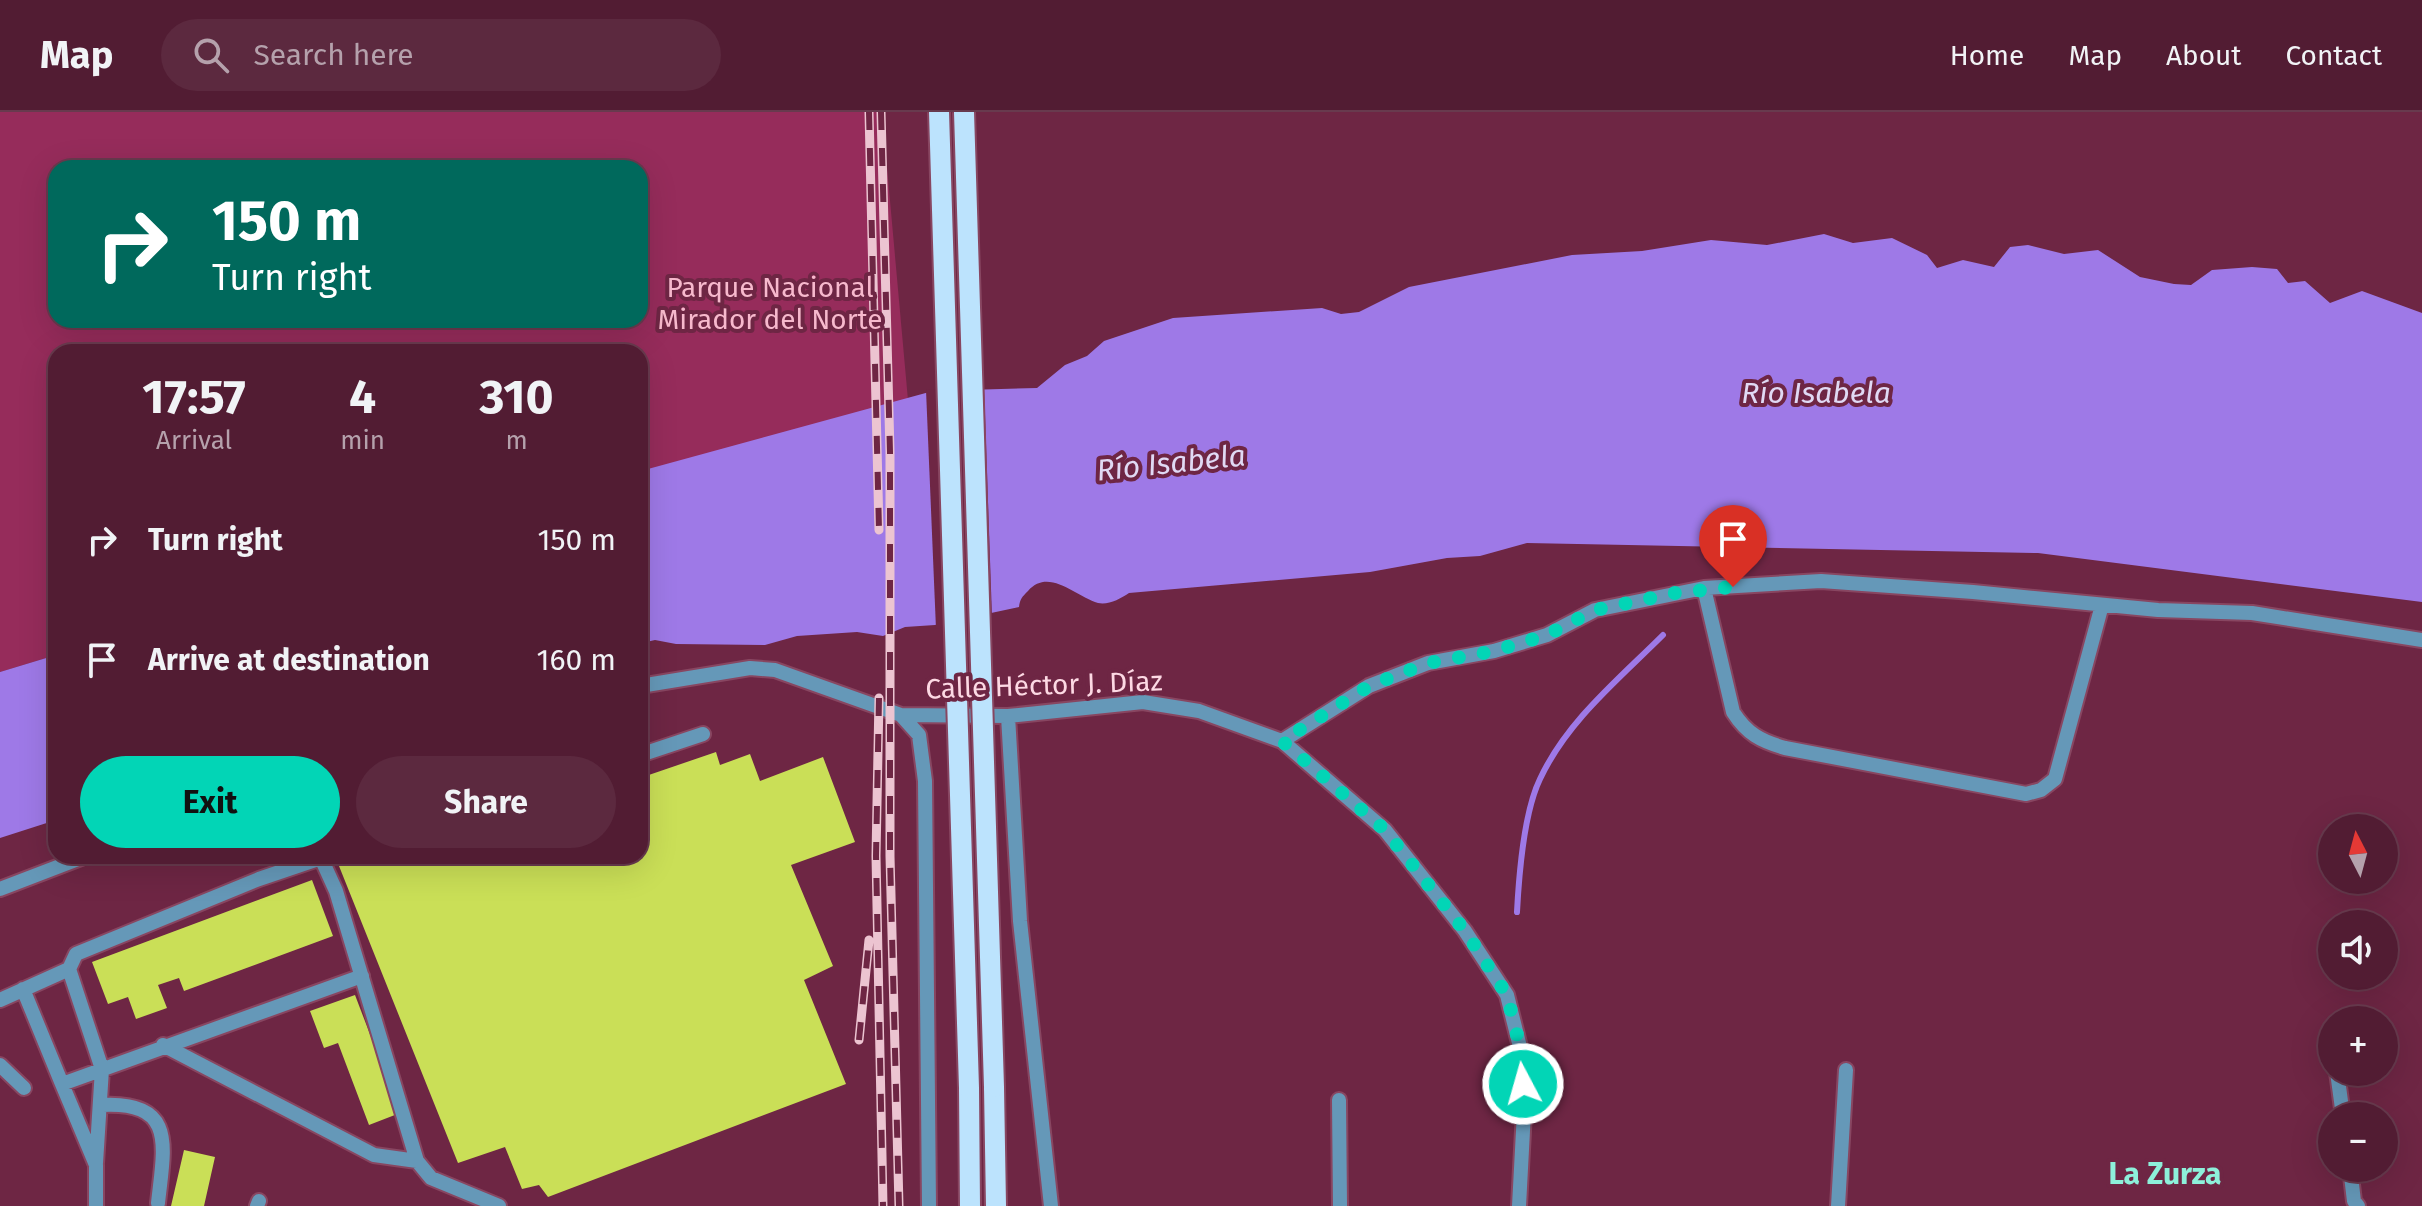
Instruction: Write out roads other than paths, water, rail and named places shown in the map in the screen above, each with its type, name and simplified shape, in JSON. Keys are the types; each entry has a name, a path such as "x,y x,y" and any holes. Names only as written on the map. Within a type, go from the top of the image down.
{"main road":[{"path":"939,112 970,1206"},
{"path":"964,112 996,1206"}],"street":[{"path":"1282,741 1369,686 1428,663 1494,651 1547,635 1595,610 1704,588 1821,581 2102,605 2252,613 2422,640"},
{"path":"1704,588 1733,712 1743,729 1759,740 1785,748 2026,794 2041,790 2055,779 2102,605"},
{"name":"Calle Héctor J. Díaz","path":"648,685 750,668 775,670 901,715 1008,716 1143,702 1199,711 1282,741 1385,830 1465,931 1507,995 1522,1055 1524,1112 1519,1206"},
{"path":"901,715 919,735 925,781 929,1206"},
{"path":"1008,716 1020,921 1051,1206"},
{"path":"648,752 703,734"},
{"path":"0,889 65,864"},
{"path":"0,1000 69,969 76,954 303,864"},
{"path":"326,864 417,1161 431,1178 499,1206"},
{"path":"69,969 102,1069 96,1206"},
{"path":"62,1084 163,1045 362,976"},
{"path":"23,989 96,1165"},
{"path":"163,1045 374,1155 417,1161"},
{"path":"0,1065 24,1088"},
{"path":"1838,1206 1846,1070"},
{"path":"1339,1100 1340,1206"},
{"path":"102,1105 130,1103 146,1110 159,1125 164,1143 158,1203"},
{"path":"2352,1182 2354,1201 2358,1206"}],"water":[{"name":"Río Isabela","path":"1824,234 1853,243 1892,238 1927,255 1937,268 1963,260 1994,267 2010,247 2028,245 2064,254 2098,250 2140,277 2174,284 2191,285 2212,270 2277,269 2288,283 2305,281 2330,303 2362,291 2422,313 2422,602 2038,553 1527,543 1480,556 1447,558 1370,572 1129,593 1106,603 1098,603 1063,586 1045,582 1036,584 1028,591 1019,607 935,625 905,627 883,636 857,632 797,636 765,645 648,642 648,469 933,391 1037,388 1065,365 1087,356 1104,341 1173,318 1322,308 1341,314 1359,312 1409,287 1572,255 1642,251 1711,240 1767,245"},
{"path":"48,657 48,823 0,838 0,672"}],"waterway":[{"path":"1517,912 1526,826 1534,793 1551,758 1579,720 1663,635"}],"railway":[{"path":"869,112 879,530"},
{"path":"881,112 890,452 890,856 899,1206"},
{"path":"879,698 876,856 883,1206"},
{"path":"859,1040 869,940"}],"district":[{"name":"La Zurza","path":"2165,1174"}],"park label":[{"name":"Parque Nacional Mirador del Norte","path":"770,303"}]}
